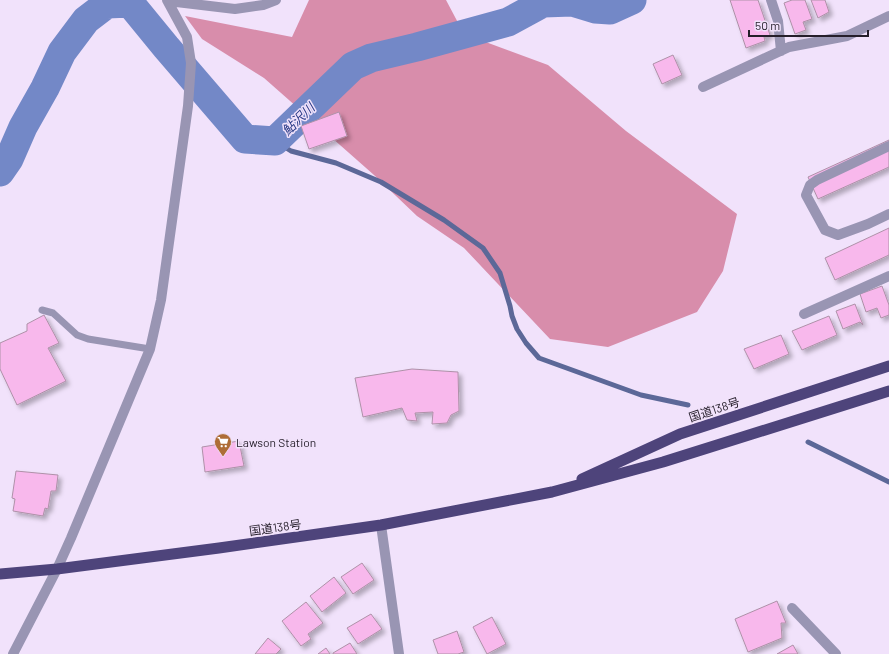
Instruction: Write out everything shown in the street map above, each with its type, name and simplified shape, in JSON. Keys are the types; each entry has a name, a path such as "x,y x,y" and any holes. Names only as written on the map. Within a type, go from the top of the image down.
{"highway":[{"name":"国道138号","path":"552,492 680,434 889,366"},
{"name":"国道138号","path":"0,574 57,569 381,525 552,492 663,462 889,391"}],"street":[{"path":"167,1 235,9 263,5 276,0"},
{"path":"771,0 778,21 781,50"},
{"path":"13,654 57,569 71,538 150,349 160,300 188,106 191,63 187,37 167,1"},
{"path":"703,87 781,50 789,47 847,36 889,16"},
{"path":"889,146 817,180 810,185 806,195 825,230 838,235 868,224 889,214"},
{"path":"804,314 889,276"},
{"path":"381,525 399,654"},
{"path":"792,608 836,654"}],"lane":[{"path":"42,310 53,313 77,335 88,339 150,349"}],"shaded area":[{"path":"309,0 446,0 464,34 548,65 626,131 737,214 723,271 697,312 608,347 550,339 464,248 417,216 374,175 264,78 202,39 185,16 292,37"}],"building":[{"path":"730,0 758,0 770,35 764,37 765,41 746,48"},
{"path":"792,0 805,0 812,19 803,22 806,30 795,34 784,3"},
{"path":"811,0 825,0 829,12 818,18"},
{"path":"673,55 682,75 662,84 653,64"},
{"path":"339,112 347,136 309,149 301,126"},
{"path":"889,140 889,167 818,199 808,177"},
{"path":"889,228 889,255 835,280 825,258"},
{"path":"882,286 889,305 889,315 881,318 877,308 866,312 860,294"},
{"path":"855,304 863,325 860,322 843,329 836,311"},
{"path":"44,315 59,343 48,348 66,381 17,405 0,369 0,343 27,331 27,324"},
{"path":"829,316 837,335 802,350 792,331"},
{"path":"781,335 789,354 754,369 744,349"},
{"path":"412,369 458,372 459,411 451,415 447,423 432,424 433,412 415,413 417,421 407,420 402,408 363,417 355,378"},
{"name":"Lawson Station","path":"239,441 244,466 205,472 202,447"},
{"path":"16,471 58,475 56,491 51,491 48,509 45,508 43,516 13,511 15,499 12,498"},
{"path":"362,563 374,580 353,594 341,577"},
{"path":"334,577 346,593 322,612 310,596"},
{"path":"777,601 786,623 781,623 782,638 748,652 735,619"},
{"path":"306,602 323,623 308,634 311,639 301,646 282,621"},
{"path":"371,614 382,629 358,644 347,628"},
{"path":"492,617 506,644 487,654 473,627"},
{"path":"457,631 464,652 458,654 438,654 433,640"},
{"path":"268,638 281,649 276,654 255,654"},
{"path":"350,643 357,654 333,654 333,653"},
{"path":"793,645 798,654 777,654"},
{"path":"326,648 330,654 318,654"}],"waterway":[{"name":"鮎沢川","path":"0,172 9,159 23,127 45,88 62,52 86,20 107,4 130,3 245,139 275,141 353,66 371,58 508,22 543,3 572,2 595,9 610,10 632,0"},
{"path":"275,141 291,151 336,163 381,182 444,220 483,248 500,273 517,329 526,343 539,358 641,395 688,405"},
{"path":"808,442 889,482"}],"place":[{"name":"Lawson Station","path":"223,457"}]}
